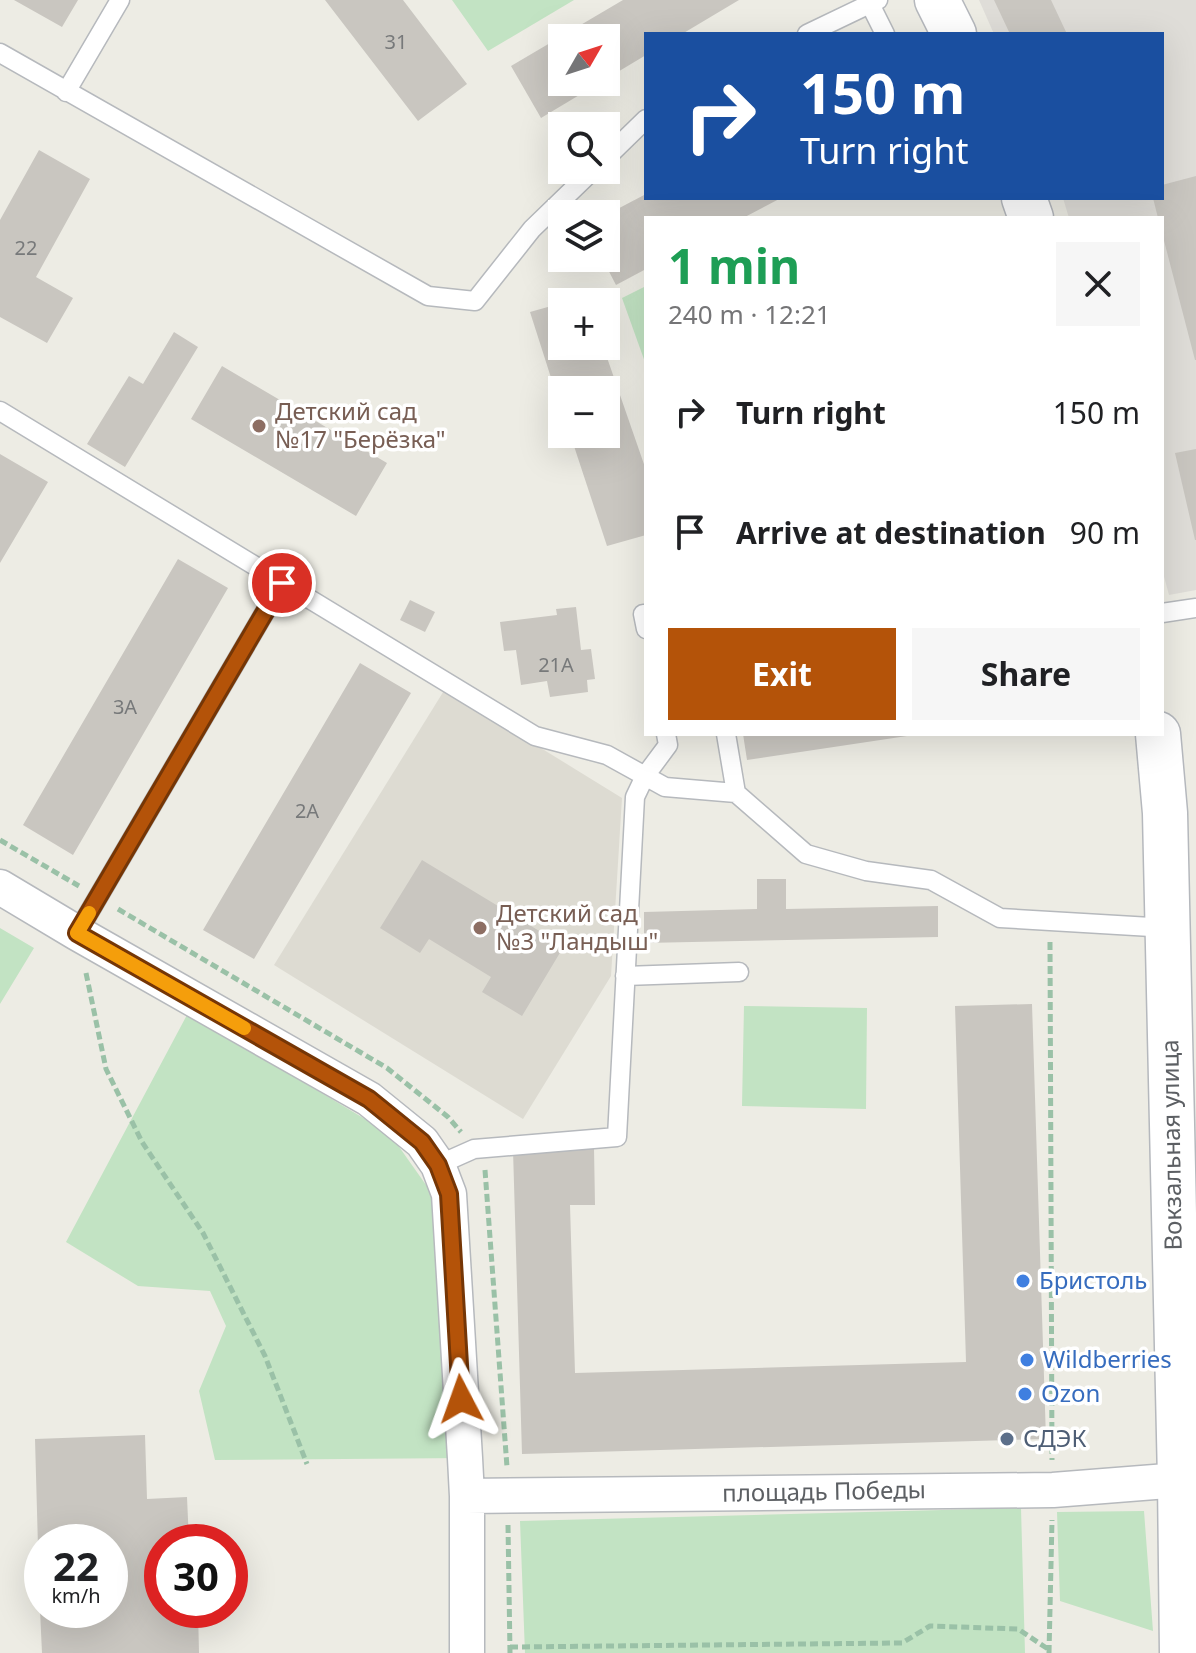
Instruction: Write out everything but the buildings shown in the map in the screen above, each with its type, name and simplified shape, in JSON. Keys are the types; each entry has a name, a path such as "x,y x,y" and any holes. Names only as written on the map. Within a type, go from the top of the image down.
{"street":[{"path":"937,0 953,32"},
{"name":"Вокзальная улица","path":"1158,736 1165,813 1188,1475 1182,1653"},
{"path":"0,887 369,1099 422,1142 438,1165 449,1194 467,1496 467,1653"},
{"name":"площадь Победы","path":"467,1496 1053,1490 1188,1475"}],"lane":[{"path":"66,92 120,0"},
{"path":"811,32 874,2 884,32"},
{"path":"0,53 428,296 475,301 532,229 579,184"},
{"path":"620,144 644,121"},
{"path":"0,411 535,736 607,755 665,787 736,793 806,854 866,871 931,880 1000,918 1168,928"},
{"path":"77,933 282,583"},
{"path":"1164,613 1196,608"},
{"path":"438,1165 474,1149 617,1137 635,797 645,776 668,745 666,736"},
{"path":"726,736 736,793"},
{"path":"625,976 739,972"}],"path":[{"path":"0,840 387,1068 448,1117 485,1163 508,1495 510,1650 902,1643 930,1626 1018,1629 1049,1651"},
{"path":"1051,921 1052,1464"},
{"path":"77,933 106,1069 142,1142 203,1233 265,1356 307,1464"},
{"path":"1049,1651 1052,1516"}],"shaded area":[{"path":"979,0 1196,0 1196,590 1169,595 1164,576 1164,216 1068,216 1064,200 1164,200 1164,32 993,32"},
{"path":"445,689 622,798 611,976 523,1119 274,965"}],"green space":[{"path":"452,0 574,0 488,51"},
{"path":"644,287 644,359 622,298"},
{"path":"0,928 34,948 0,1004"},
{"path":"744,1006 867,1008 866,1109 742,1106"},
{"path":"188,1013 390,1134 431,1192 465,1458 215,1460 199,1391 226,1326 210,1291 138,1286 66,1242"},
{"path":"1021,1508 1025,1653 525,1653 520,1521"},
{"path":"1144,1511 1153,1631 1060,1601 1057,1512"}],"slow traffic":[{"path":"89,913 77,933 244,1028"}],"place":[{"name":"Детский сад №17 \"Берёзка\"","path":"259,426"},
{"name":"Детский сад №3 \"Ландыш\"","path":"480,928"},
{"name":"Бристоль","path":"1023,1281"},
{"name":"Wildberries","path":"1027,1360"},
{"name":"Ozon","path":"1025,1394"},
{"name":"СДЭК","path":"1007,1439"}],"route":[{"path":"282,583 77,933 369,1099 422,1142 438,1165 449,1194 461,1399"}]}
